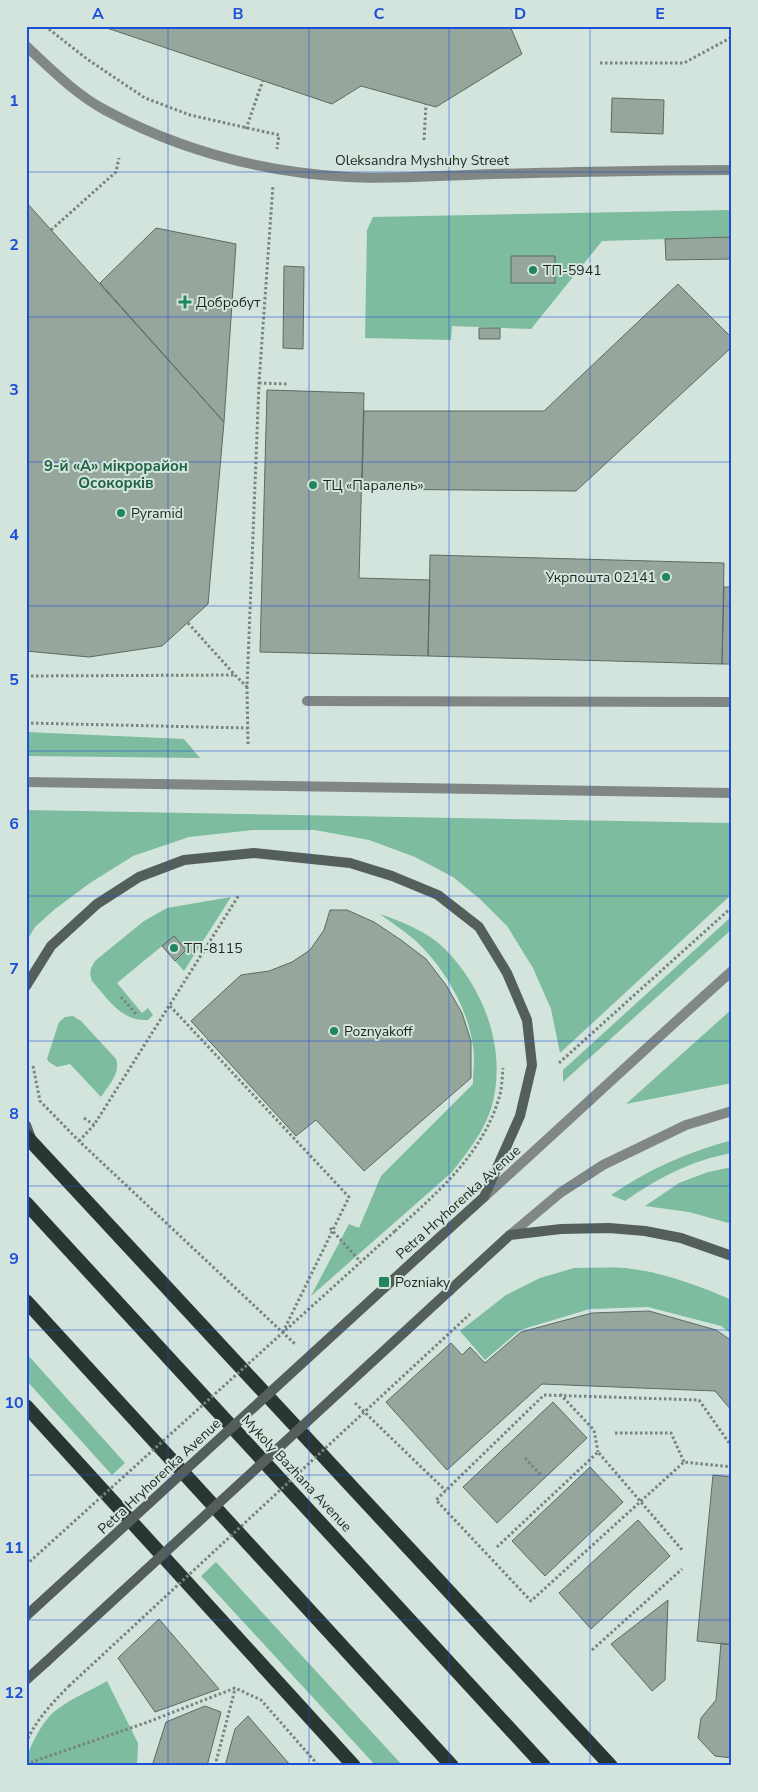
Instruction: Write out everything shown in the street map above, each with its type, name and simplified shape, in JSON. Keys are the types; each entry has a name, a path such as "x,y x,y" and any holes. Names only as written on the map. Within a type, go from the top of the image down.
{"highway":[{"path":"30,1140 611,1766"},
{"name":"Mykoly Bazhana Avenue","path":"26,1203 544,1766"},
{"path":"26,1301 452,1766"},
{"path":"26,1406 354,1766"}],"main road":[{"path":"26,986 51,946 97,904 140,877 184,860 254,853 350,863 392,876 438,894 479,927 507,973 527,1020 532,1065 520,1116 484,1197"},
{"path":"26,1125 30,1140"},
{"name":"Petra Hryhorenka Avenue","path":"26,1616 484,1197"},
{"path":"26,1680 510,1235 561,1229 609,1228 645,1231 681,1238 732,1256"}],"street":[{"name":"Oleksandra Myshuhy Street","path":"26,46 68,84 103,110 177,143 237,161 275,169 347,177 633,170 732,170"},
{"path":"307,701 732,702"},
{"path":"26,782 732,793"},
{"name":"Petra Hryhorenka Avenue","path":"484,1197 732,971"},
{"path":"510,1235 560,1193 603,1165 686,1125 732,1112"}],"path":[{"path":"45,26 87,60 145,98 190,116 279,135 270,202 259,383 247,687 248,744"},
{"path":"600,63 684,63 732,37"},
{"path":"246,129 263,80"},
{"path":"424,140 426,104"},
{"path":"51,230 116,172 119,158"},
{"path":"259,383 287,384"},
{"path":"188,623 247,687"},
{"path":"26,676 235,675"},
{"path":"26,723 248,728"},
{"path":"79,1141 94,1125 239,895"},
{"path":"559,1063 732,907"},
{"path":"121,997 137,1015"},
{"path":"170,1006 349,1197 282,1332"},
{"path":"33,1066 40,1101 79,1141 297,1346"},
{"path":"26,1565 433,1197 473,1153 485,1134 500,1097 503,1068"},
{"path":"84,1118 94,1125"},
{"path":"330,1228 359,1260"},
{"path":"26,1743 49,1707 69,1686 470,1314"},
{"path":"732,1447 699,1400 560,1394 544,1395 436,1500 531,1602 684,1462 732,1467"},
{"path":"560,1394 594,1430 598,1452 683,1551"},
{"path":"353,1401 446,1491"},
{"path":"615,1433 671,1433 684,1462"},
{"path":"497,1547 598,1452"},
{"path":"525,1458 541,1475"},
{"path":"592,1650 682,1569"},
{"path":"215,1766 235,1688"},
{"path":"26,1764 148,1722 235,1688 261,1700 319,1766"}],"green space":[{"path":"732,210 732,237 602,241 531,329 452,326 451,340 365,338 367,230 373,217"},
{"path":"26,732 184,739 200,758 26,756"},
{"path":"26,810 732,823 732,894 560,1053 551,1009 533,968 507,926 481,900 453,877 415,857 369,840 315,830 253,830 189,837 133,856 90,883 55,909 35,927 26,942"},
{"path":"231,897 184,971 162,946 117,983 142,1013 148,1008 153,1015 148,1020 139,1020 123,1013 110,1002 92,981 91,970 96,960 144,921 167,908"},
{"path":"380,914 414,928 437,942 458,964 471,982 489,1023 494,1044 497,1066 496,1087 491,1109 484,1126 469,1150 451,1173 311,1296 349,1224 359,1228 381,1176 473,1084 473,1046 466,1017 453,990 427,952 404,931"},
{"path":"732,916 732,929 563,1082 563,1070"},
{"path":"732,1009 732,1083 626,1104"},
{"path":"73,1016 81,1021 116,1059 117,1069 101,1097 70,1064 57,1067 47,1059 59,1022 65,1017"},
{"path":"732,1140 732,1153 689,1165 650,1185 625,1201 611,1195 669,1162"},
{"path":"732,1167 732,1224 689,1212 645,1206 679,1183 708,1172"},
{"path":"574,1268 625,1268 639,1270 680,1280 719,1294 732,1300 732,1334 721,1326 648,1307 590,1309 520,1330 485,1360 460,1331 506,1295 540,1278"},
{"path":"26,1353 125,1463 112,1475 26,1380"},
{"path":"216,1562 403,1766 376,1766 201,1576"},
{"path":"107,1681 138,1743 137,1766 26,1766 32,1744 50,1715 67,1703"}],"building":[{"path":"101,26 510,26 522,54 436,107 361,86 332,104"},
{"path":"612,98 664,100 663,134 611,132"},
{"name":"Pyramid","path":"26,202 224,422 208,604 162,646 89,657 26,651"},
{"path":"156,228 236,244 224,422 100,283"},
{"path":"732,237 732,259 666,260 665,239"},
{"name":"ТП-5941","path":"511,256 555,256 555,283 511,283"},
{"path":"284,266 304,267 303,349 283,348"},
{"path":"678,284 732,338 732,347 576,491 362,489 364,411 544,411"},
{"path":"479,328 500,328 500,339 479,339"},
{"name":"ТЦ «Паралель»","path":"267,390 364,393 359,578 430,580 428,656 260,652"},
{"path":"430,555 724,563 722,664 428,656"},
{"path":"724,587 732,587 732,664 722,664"},
{"name":"Poznyakoff","path":"330,910 347,910 374,922 426,959 446,985 462,1013 471,1041 471,1078 364,1171 316,1120 296,1136 191,1021 241,975 269,971 292,962 310,950 324,930"},
{"name":"ТП-8115","path":"174,936 186,950 175,961 162,946"},
{"path":"649,1311 716,1330 732,1341 732,1411 715,1391 542,1384 447,1470 386,1402 451,1343 462,1355 470,1347 485,1363 521,1332 592,1313"},
{"path":"553,1402 587,1438 497,1523 463,1487"},
{"path":"590,1467 623,1502 545,1576 512,1541"},
{"path":"713,1475 732,1477 732,1645 697,1641"},
{"path":"638,1520 670,1556 591,1629 559,1593"},
{"path":"668,1600 665,1680 652,1691 611,1644"},
{"path":"159,1619 219,1689 155,1712 118,1658"},
{"path":"721,1643 732,1645 732,1758 715,1756 698,1738 701,1718 716,1700"},
{"path":"205,1706 221,1712 207,1766 152,1766 166,1722"},
{"path":"248,1716 291,1766 225,1766 235,1729"}],"place":[{"name":"ТП-5941","path":"533,270"},
{"name":"Добробут","path":"185,302"},
{"name":"ТЦ «Паралель»","path":"313,485"},
{"name":"Pyramid","path":"121,513"},
{"name":"Укрпошта 02141","path":"666,577"},
{"name":"ТП-8115","path":"174,948"},
{"name":"Poznyakoff","path":"334,1031"},
{"name":"Pozniaky","path":"384,1282"}],"district":[{"name":"9-й «А» мікрорайон Осокорків","path":"116,474"}]}
